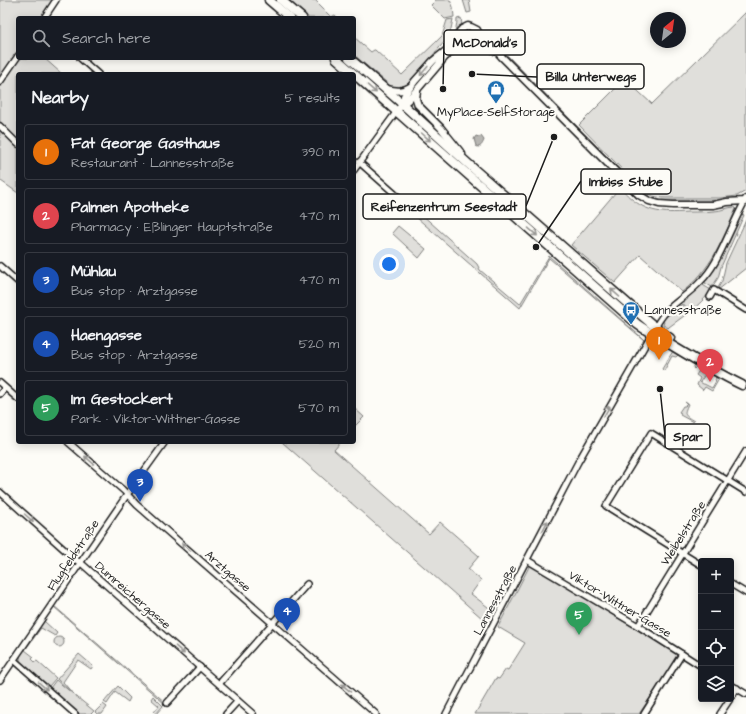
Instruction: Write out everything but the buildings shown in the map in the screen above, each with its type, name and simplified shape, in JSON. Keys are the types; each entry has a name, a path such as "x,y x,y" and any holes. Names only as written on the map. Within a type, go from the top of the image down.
{"main road":[{"path":"270,0 288,16"},
{"path":"282,0 300,16"},
{"path":"338,60 352,72"},
{"path":"351,60 653,331"},
{"path":"356,75 629,317 721,375 744,386"}],"street":[{"path":"45,16 56,0"},
{"path":"356,167 402,104 404,96 433,61 453,45 462,29 468,26 477,30 479,41 476,45"},
{"path":"458,36 461,45 466,48"},
{"path":"479,37 493,47 639,195 649,201 659,204 680,205 713,205 745,200"},
{"path":"402,104 407,101 445,57 453,50 461,47 466,48 481,44 497,52"},
{"path":"0,82 16,59"},
{"path":"82,60 96,72"},
{"path":"385,89 396,92 402,91 407,89 416,81"},
{"path":"417,90 416,99 418,105 441,128 475,170"},
{"path":"0,126 16,142"},
{"path":"360,162 412,208"},
{"name":"Lannesstraße","path":"446,714 578,462 653,331 669,308 690,292 707,275 718,257 745,200"},
{"path":"0,266 16,280"},
{"path":"710,297 714,290 746,310"},
{"path":"0,383 16,397"},
{"path":"0,394 5,388"},
{"path":"698,563 606,506 651,433 746,492"},
{"name":"Arztgasse","path":"70,444 376,714"},
{"name":"Flugfeldstraße","path":"0,680 164,444"},
{"name":"Weibelstraße","path":"638,626 746,451"},
{"name":"Dumreichergasse","path":"0,492 253,714"},
{"name":"Viktor-Wittner-Gasse","path":"527,560 638,626 698,664"},
{"path":"219,684 307,584"},
{"path":"734,586 746,593"},
{"path":"644,714 682,654"},
{"path":"14,660 75,714"},
{"path":"167,703 200,667"},
{"path":"734,686 746,694"},
{"path":"734,693 737,688"},
{"path":"226,714 238,701"},
{"path":"720,714 728,702"}],"shaded area":[{"path":"0,0 53,0 41,16 16,16 16,53 0,77"},
{"path":"287,0 315,0 330,16 307,16"},
{"path":"436,0 450,0 453,7 454,17 445,19 431,5"},
{"path":"463,0 469,0 471,12 467,13"},
{"path":"746,12 746,191 737,196 721,198 666,198 654,196 643,191 579,125 625,79 652,104"},
{"path":"461,18 462,22 460,31 453,41 446,47 455,31 457,19"},
{"path":"453,19 451,29 446,40 408,84 404,86 397,88 392,87 356,57 356,39 371,52 375,50 402,75 442,36 447,20"},
{"path":"503,51 642,192 661,200 715,200 715,202 662,202 642,195 501,52"},
{"path":"19,60 46,60 60,72 16,72 16,192 0,181 0,87"},
{"path":"356,81 386,107 385,109 356,83"},
{"path":"406,114 643,320 641,321 615,300 404,116"},
{"path":"476,136 481,136 484,140 482,145 479,147 476,146 474,139"},
{"path":"621,186 627,195 640,205 660,212 708,212 735,207 736,209 715,254 701,274 682,292 640,255 615,283 571,245"},
{"path":"420,213 477,264 480,270 520,304 549,256 645,341 549,258 520,308 416,217"},
{"path":"741,213 744,215 721,267 718,278 712,287 705,283 705,281 720,258"},
{"path":"746,220 746,268 718,290 722,281 726,263"},
{"path":"398,226 426,249 419,258 392,233"},
{"path":"551,254 553,254 621,314 620,315"},
{"path":"701,284 711,290 691,311 688,310 683,303 688,299 687,297"},
{"path":"682,304 688,313 668,328 663,325 664,322 662,321 669,312"},
{"path":"673,351 697,366 694,369 693,368 695,365 678,355 676,357 672,356 664,371 662,369"},
{"path":"701,368 707,372 700,382 703,384 712,388 716,381 715,377 719,379 712,391 705,387 703,390 697,385 700,378 696,375"},
{"path":"685,402 688,404 685,414 694,421 693,422 680,415 681,413 679,412 683,406 687,404"},
{"path":"356,410 364,417 356,425"},
{"path":"284,444 339,444 334,450 429,534 440,522 479,556 468,569 481,580 471,594 497,614 491,626"},
{"path":"530,565 679,655 639,714 475,714 496,678 499,679 506,669 508,670 525,643 498,627"},
{"path":"54,606 166,703 165,704"},
{"path":"44,621 57,633 55,636 41,628 25,650 34,657 32,659 35,662 37,661 56,678 49,686 20,661 21,653"},
{"path":"59,637 64,642 59,647 54,642"},
{"path":"79,654 93,666 91,669 78,660 63,682 73,694 57,679"},
{"path":"56,680 94,711 91,714 80,714 50,688"},
{"path":"118,686 130,698 128,702 115,692 107,704 104,702"},
{"path":"153,696 163,706 156,714 154,712 159,706 151,699"},
{"path":"103,704 107,707 102,714 97,714 95,712"}],"place":[{"name":"Billa Unterwegs","path":"472,74"},
{"name":"McDonald's","path":"443,89"},
{"name":"MyPlace-SelfStorage","path":"496,104"},
{"name":"Reifenzentrum Seestadt","path":"554,137"},
{"name":"Imbiss Stube","path":"536,247"},
{"name":"Lannesstraße","path":"631,325"},
{"name":"Fat George Gasthaus","path":"659,360"},
{"name":"Palmen Apotheke","path":"710,382"},
{"name":"Spar","path":"660,389"},
{"name":"Mühlau","path":"140,502"},
{"name":"Haengasse","path":"287,631"},
{"name":"Im Gestockert","path":"579,635"}]}
